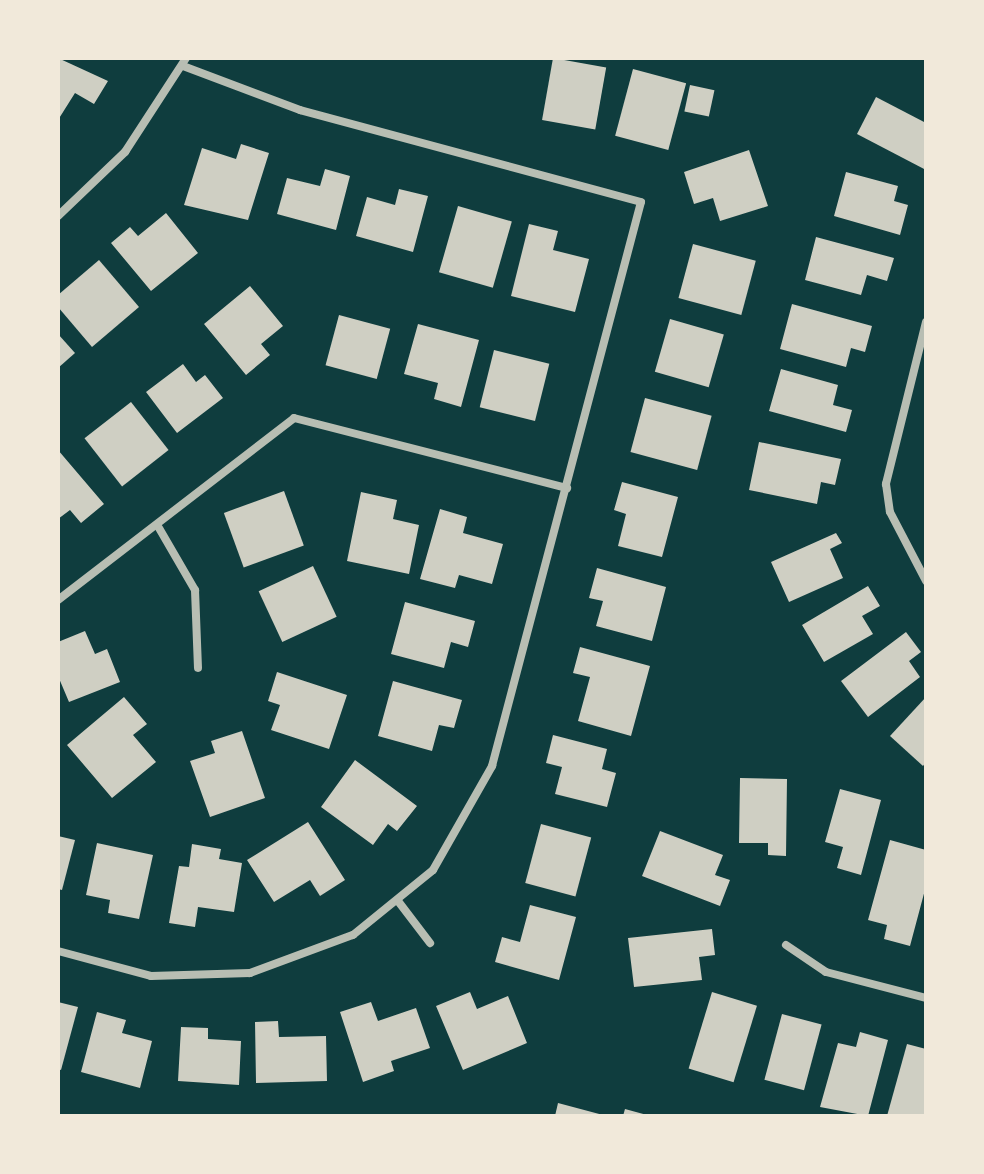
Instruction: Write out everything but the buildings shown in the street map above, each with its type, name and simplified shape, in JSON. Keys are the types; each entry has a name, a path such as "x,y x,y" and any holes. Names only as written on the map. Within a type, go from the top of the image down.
{"street":[{"path":"58,216 125,152 185,62 300,110 641,202 492,766 433,870 353,935 250,973 151,976 58,951"},
{"path":"926,322 886,484 890,512 926,581"},
{"path":"58,600 159,528 294,418 567,488"},
{"path":"159,528 195,590 198,668"},
{"path":"398,901 430,943"},
{"path":"786,945 826,972 926,998"}]}
